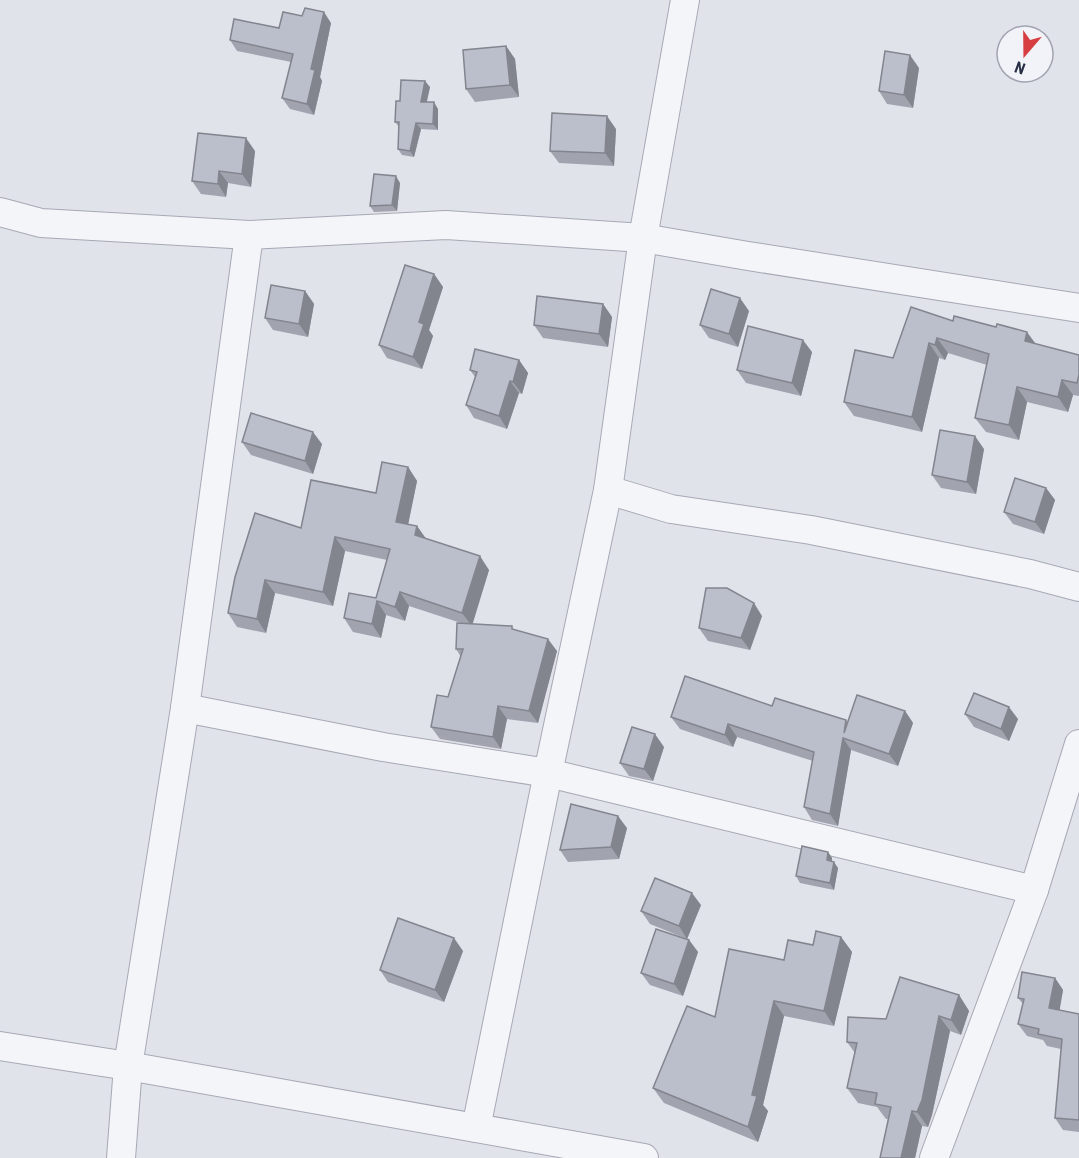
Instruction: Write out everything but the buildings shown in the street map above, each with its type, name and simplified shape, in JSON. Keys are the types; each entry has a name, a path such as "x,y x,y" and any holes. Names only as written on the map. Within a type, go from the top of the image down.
{"street":[{"path":"476,1128 608,490 643,238 685,0"},
{"path":"0,212 41,223 249,235 446,225 643,238 1079,308"},
{"path":"121,1158 128,1066 185,708 249,235"},
{"path":"608,490 671,509 812,530 1030,574 1079,587"},
{"path":"185,708 383,747 548,773 1034,890"},
{"path":"934,1158 1034,890 1079,744"},
{"path":"0,1046 128,1066 644,1158"}]}
